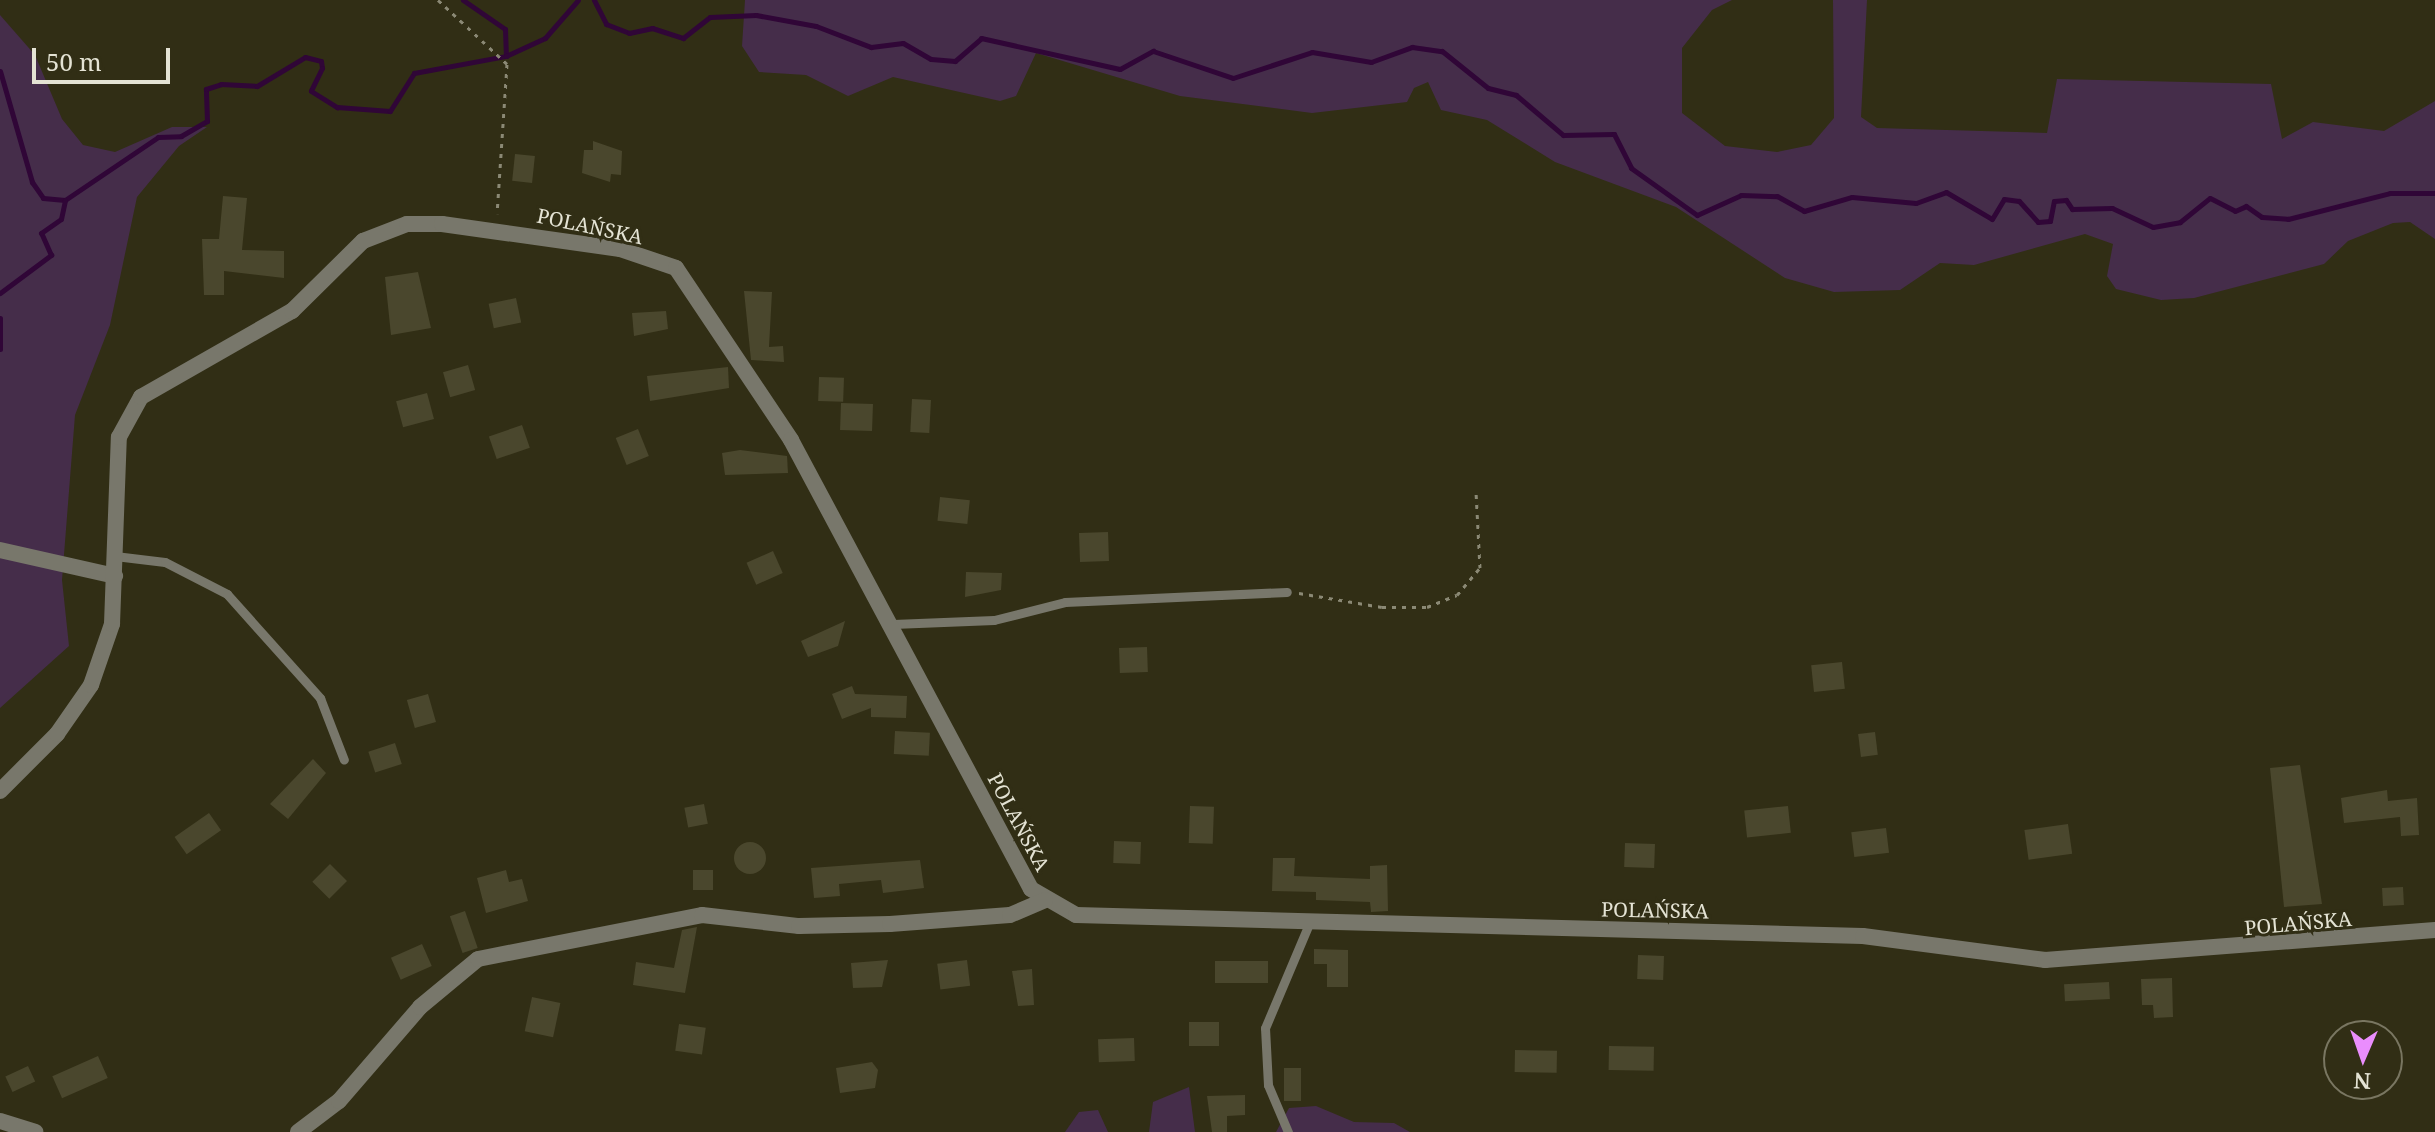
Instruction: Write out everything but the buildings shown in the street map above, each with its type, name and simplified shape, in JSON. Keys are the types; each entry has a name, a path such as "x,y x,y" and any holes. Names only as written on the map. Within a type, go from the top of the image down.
{"street":[{"name":"POLAŃSKA","path":"0,791 57,734 91,685 112,624 119,437 141,397 292,311 383,229 496,227 620,249 676,268 791,440 893,624 1031,889 1045,900 1076,915 1863,936 2045,960 2435,930"},
{"path":"0,550 115,576"},
{"path":"298,1132 339,1101 420,1007 478,959 702,915 799,926 890,924 1010,915 1045,900"},
{"path":"0,1121 35,1132"}],"lane":[{"path":"115,556 165,562 227,594 320,698 344,760"},
{"path":"893,624 994,620 1065,602 1287,592"},
{"path":"1288,1132 1268,1085 1265,1028 1311,919"}],"path":[{"path":"438,0 507,64 496,227"},
{"path":"1287,592 1382,607 1427,607 1457,595 1480,568 1476,491"}],"shaded area":[{"path":"745,0 1732,0 1712,10 1682,48 1682,113 1725,146 1777,152 1811,145 1834,118 1833,0 1867,0 1861,117 1877,128 2047,133 2057,79 2271,84 2282,139 2313,122 2384,131 2435,101 2435,239 2410,222 2393,223 2348,241 2324,264 2194,298 2161,300 2116,289 2107,276 2113,244 2085,234 1974,265 1940,263 1900,290 1834,292 1785,278 1676,207 1555,162 1487,120 1441,110 1428,82 1414,88 1407,102 1312,113 1180,96 1036,53 1016,96 1000,101 893,77 848,96 806,75 759,72 742,46"},
{"path":"0,15 35,55 62,119 83,145 115,152 172,127 207,127 179,146 137,197 110,325 75,415 62,580 69,646 0,708"},
{"path":"1189,1087 1195,1132 1149,1132 1153,1102"},
{"path":"1316,1106 1354,1122 1394,1123 1410,1132 1276,1132 1289,1108"},
{"path":"1098,1110 1108,1132 1065,1132 1079,1112"}],"waterway":[{"path":"463,0 505,29 506,56"},
{"path":"65,200 158,137 181,136 207,121 206,89 221,84 257,86 305,57 321,61 322,68 311,91 337,107 390,111 414,73 506,56 545,38 578,0"},
{"path":"594,0 606,24 629,33 652,28 683,38 710,17 756,15 816,26 871,47 903,43 931,59 955,61 981,38 1120,69 1153,51 1233,78 1312,52 1371,62 1412,47 1442,51 1488,88 1516,95 1563,135 1614,134 1631,168 1697,215 1741,195 1777,196 1804,211 1852,197 1916,203 1946,192 1992,219 2004,199 2019,201 2038,222 2050,221 2054,201 2066,200 2072,209 2112,208 2153,227 2180,222 2210,198 2235,211 2246,206 2262,217 2288,219 2390,193 2435,193"},
{"path":"0,71 32,182 43,198 65,200"},
{"path":"0,293 51,255 41,233 61,219 65,200"},
{"path":"0,318 0,349"}]}
